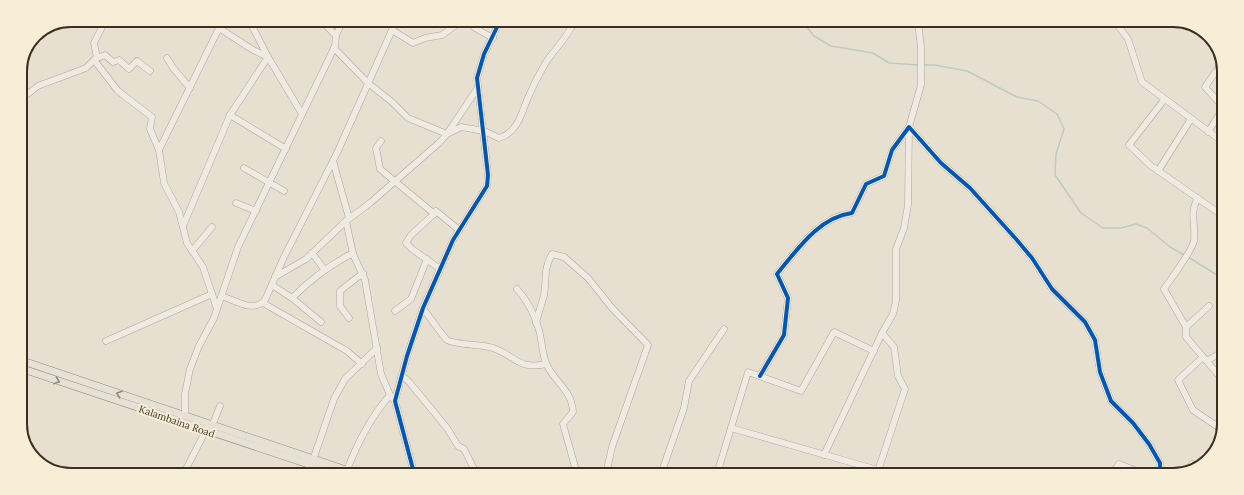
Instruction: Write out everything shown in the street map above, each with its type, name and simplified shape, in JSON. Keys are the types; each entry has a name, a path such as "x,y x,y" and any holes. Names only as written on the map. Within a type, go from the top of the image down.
{"main road":[{"path":"27,362 185,416 209,427 340,468"},
{"name":"Kalambaina Road","path":"27,370 209,427 321,468"}],"street":[{"path":"102,27 94,43 95,59 118,91 152,117 150,130 159,150 164,182 179,212 187,243 203,267 217,309"},
{"path":"253,27 268,57 302,114"},
{"path":"328,27 336,36"},
{"path":"185,416 185,394 190,369 196,352 211,326 238,247 334,48 340,27"},
{"path":"222,296 251,307 263,303 333,161 393,27"},
{"path":"392,30 413,43 425,38 442,35 453,27"},
{"path":"474,27 493,38"},
{"path":"395,401 423,308 459,230 486,186 488,175 484,131 477,89 480,63 498,27"},
{"path":"275,277 312,253 347,219 395,181 447,134 461,126 484,131 499,138 506,136 520,121 527,100 545,65 572,27"},
{"path":"824,455 882,333 893,314 896,301 896,249 904,228 908,205 909,127 921,85 921,47 919,27"},
{"path":"1121,27 1128,39 1142,82 1164,100 1217,138"},
{"path":"159,150 219,28 253,50 268,57"},
{"path":"334,48 368,83 392,102 408,118 447,134"},
{"path":"27,95 38,86 86,68 95,59 105,55 113,62 119,60 129,69 136,62 150,71"},
{"path":"183,226 230,115 268,57"},
{"path":"167,58 173,68 190,88"},
{"path":"1217,70 1204,87 1217,100"},
{"path":"447,134 477,89"},
{"path":"1164,100 1129,145 1158,171 1217,212"},
{"path":"230,115 286,149"},
{"path":"1208,132 1217,118"},
{"path":"1158,171 1191,119"},
{"path":"760,376 784,335 788,298 777,274 812,233 842,214 852,213 866,184 884,176 892,150 909,127"},
{"path":"909,127 941,164 970,188 1032,258 1052,289 1085,322 1095,340 1100,372 1111,401 1133,423 1149,444 1160,463 1160,468"},
{"path":"381,141 376,148 380,169 434,214 436,212 459,230"},
{"path":"333,161 347,219 353,253 363,273 368,294 381,374 390,395 395,401 413,468"},
{"path":"244,168 284,191"},
{"path":"1198,198 1194,204 1192,214 1194,225 1194,242 1164,289 1186,327 1186,337 1217,373"},
{"path":"236,203 256,211"},
{"path":"434,214 411,235 406,243 440,269"},
{"path":"192,251 212,227"},
{"path":"312,253 324,269"},
{"path":"292,298 311,279 324,269 353,253"},
{"path":"536,323 544,295 544,274 552,254 564,257 588,278 612,308 648,345 612,447 607,468"},
{"path":"395,311 411,299 427,259"},
{"path":"349,318 340,306 340,291 363,273"},
{"path":"272,285 292,298 321,322"},
{"path":"517,289 523,296 536,323 546,364 563,387 572,404 573,412 563,424 575,468"},
{"path":"106,340 212,294"},
{"path":"263,303 347,351 362,364"},
{"path":"1186,327 1209,306"},
{"path":"423,308 447,340 454,344 474,344 491,347 529,366 546,364"},
{"path":"663,468 684,408 689,381 724,329"},
{"path":"719,468 748,372 801,391 834,332 874,351"},
{"path":"878,468 905,389 898,376 894,347 882,333"},
{"path":"312,460 334,399 346,380 377,348"},
{"path":"1217,354 1205,359 1178,380 1193,410 1217,426"},
{"path":"401,378 405,378 410,383 447,428 458,446 464,449 474,468"},
{"path":"348,468 359,440 377,410 390,395"},
{"path":"186,468 220,406"},
{"path":"731,428 865,468"},
{"path":"1116,468 1119,464 1129,468"}],"waterway":[{"path":"807,27 814,36 831,46 873,53 889,63 919,65"},
{"path":"923,65 935,65 967,71 1017,97 1038,101 1057,114 1064,129 1056,154 1055,175 1081,213 1103,228 1121,228 1136,224 1147,228 1170,247 1184,255"},
{"path":"1188,257 1217,275"}],"cycle path":[{"path":"413,468 395,401 407,356 423,308 453,240 487,186 488,175 477,78 484,54 497,27"},
{"path":"760,376 784,335 788,298 777,274 801,245 819,228 829,221 852,213 866,184 884,176 892,150 909,127 941,163 970,188 1032,258 1052,289 1085,322 1095,340 1100,372 1111,401 1133,423 1149,444 1160,463 1160,468"}]}
